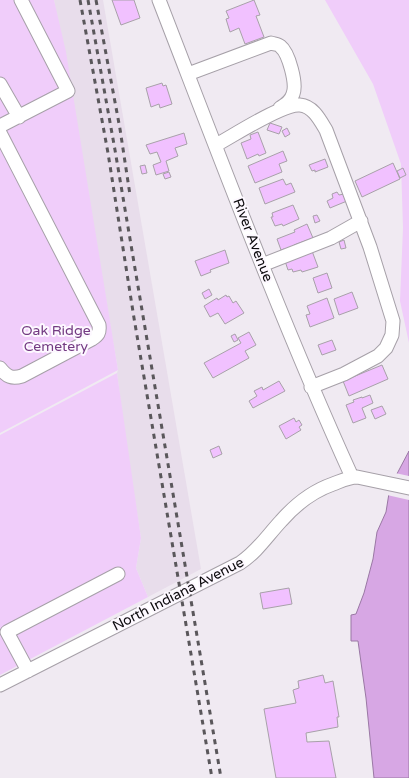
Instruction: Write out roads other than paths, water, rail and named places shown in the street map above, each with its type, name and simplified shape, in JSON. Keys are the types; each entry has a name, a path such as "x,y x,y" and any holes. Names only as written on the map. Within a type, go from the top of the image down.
{"street":[{"path":"0,126 68,91 21,0"},
{"name":"River Avenue","path":"159,0 262,265 312,386 352,477"},
{"path":"188,74 271,43 279,45 285,51 293,76 295,88 289,102 216,145"},
{"path":"0,84 19,117"},
{"path":"272,113 288,106 300,105 309,108 317,116 326,130 361,221 393,321 392,335 386,348 378,356 344,374 312,386"},
{"path":"0,133 99,325 100,330 98,335 92,339 22,376 13,378 5,375 0,368"},
{"path":"262,265 331,238 361,221"},
{"path":"352,477 409,488"},
{"name":"North Indiana Avenue","path":"0,685 240,563 250,557 260,547 281,520 307,497 328,486 352,477"},
{"path":"28,671 7,632 118,574"}],"railway":[{"path":"80,0 108,153 134,318 212,778"},
{"path":"88,0 115,150 221,778"},
{"path":"96,0 120,129 130,195"}],"park label":[{"name":"Oak Ridge Cemetery","path":"56,338"}]}
